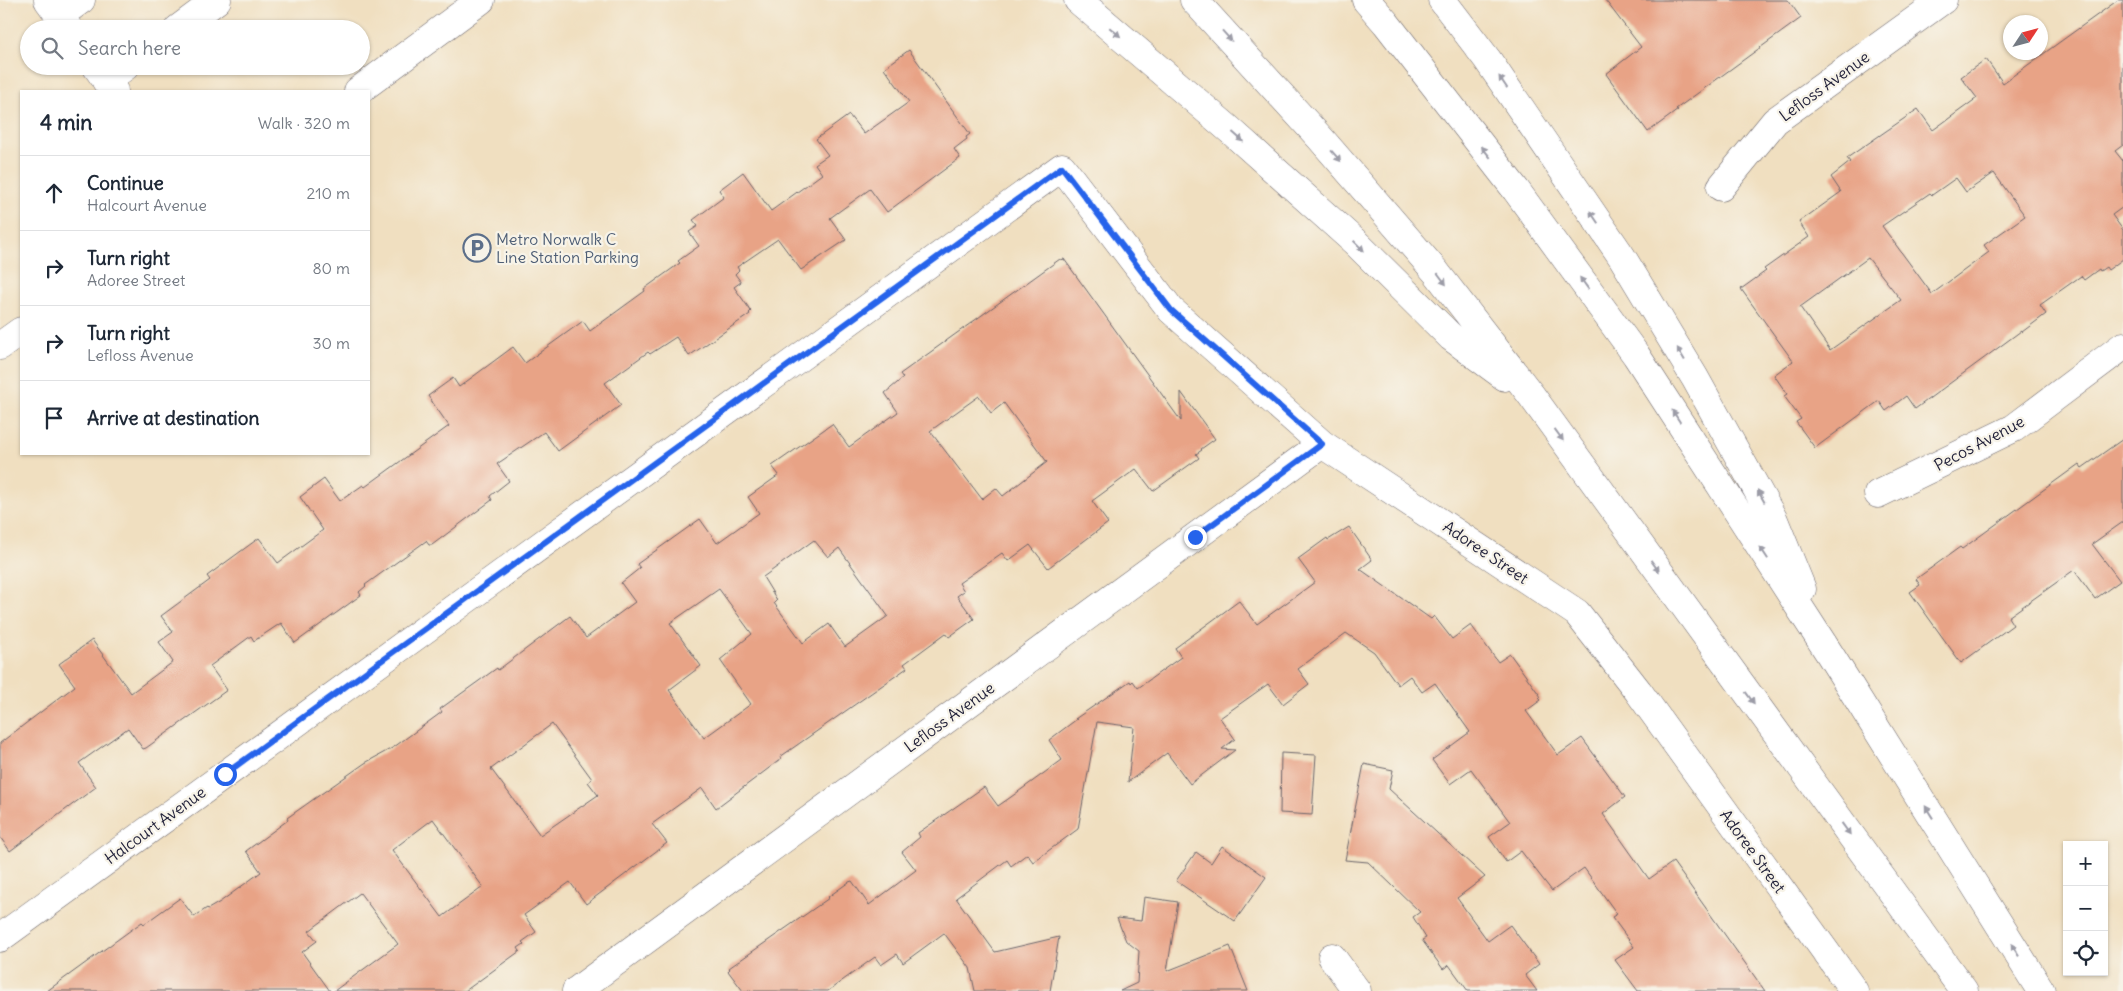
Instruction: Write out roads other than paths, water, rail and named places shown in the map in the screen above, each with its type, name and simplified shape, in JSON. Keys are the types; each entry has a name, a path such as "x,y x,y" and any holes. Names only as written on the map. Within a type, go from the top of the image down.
{"main road":[{"path":"59,15 81,0"},
{"path":"190,20 217,0"},
{"path":"359,90 481,0"},
{"path":"1078,0 1230,130 1356,242 1452,337 1531,395"},
{"path":"1194,0 1321,139 1436,272 1531,395 1964,991"},
{"path":"1366,0 1516,190 1636,355 1829,652 2041,991"},
{"path":"1442,0 1487,59 1622,257 1695,378 1774,520 1829,652"},
{"name":"Lefloss Avenue","path":"1721,187 1776,120 1943,0"},
{"name":"Adoree Street","path":"1062,167 1171,310 1322,444 1577,613 1638,692 1854,991"},
{"name":"Halcourt Avenue","path":"0,938 1062,167"},
{"path":"0,346 20,331"},
{"name":"Pecos Avenue","path":"1878,494 2014,428 2123,346"},
{"name":"Lefloss Avenue","path":"576,991 1322,444"},
{"path":"1332,957 1357,991"}],"place":[{"name":"Metro Norwalk C Line Station Parking","path":"477,248"}]}
